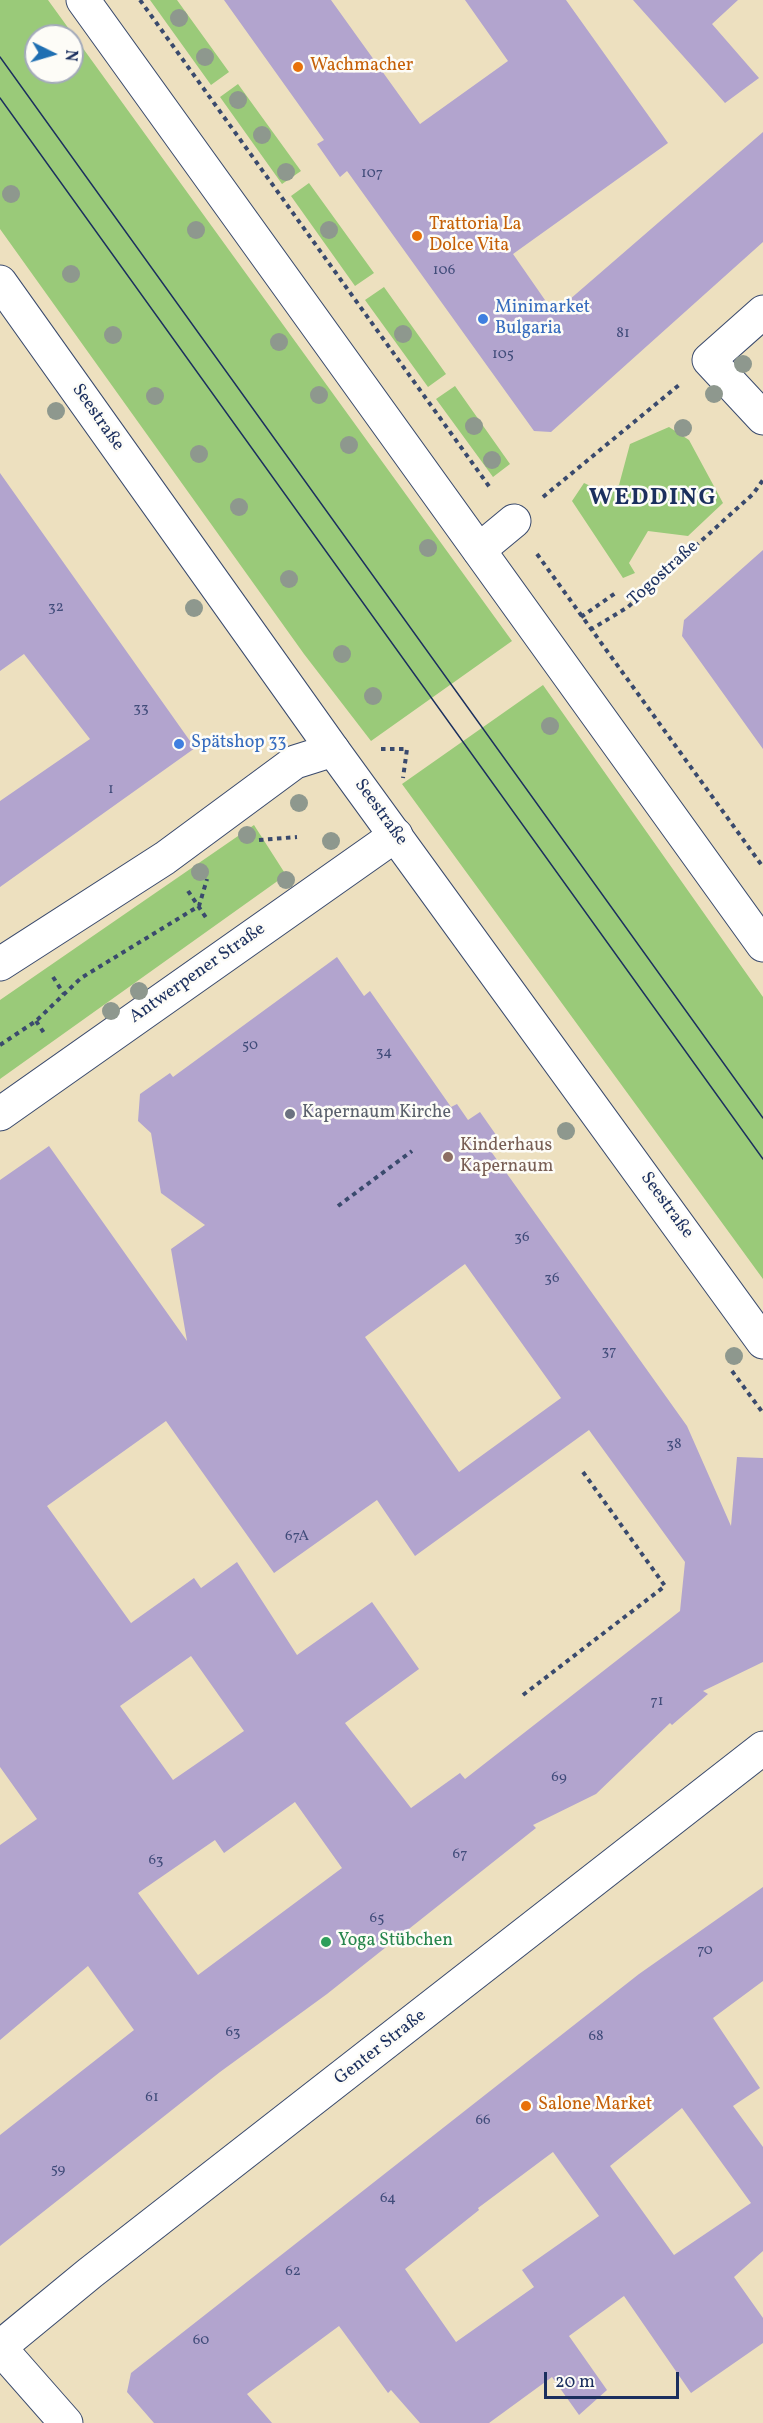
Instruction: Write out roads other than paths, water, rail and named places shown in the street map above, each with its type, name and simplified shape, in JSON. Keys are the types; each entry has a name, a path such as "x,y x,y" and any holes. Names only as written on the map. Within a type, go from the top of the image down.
{"main road":[{"path":"83,0 763,945"},
{"name":"Seestraße","path":"0,282 333,750 763,1342"},
{"path":"763,312 710,360 763,418"},
{"path":"479,550 514,521"},
{"path":"0,964 165,858 295,762 333,750"},
{"name":"Antwerpener Straße","path":"0,1114 396,835"},
{"name":"Genter Straße","path":"0,2348 90,2273 763,1748"},
{"path":"0,2348 66,2423"}],"tram line":[{"path":"0,57 763,1118"},
{"path":"0,98 763,1159"}],"place":[{"name":"Wachmacher","path":"298,67"},
{"name":"Trattoria La Dolce Vita","path":"417,236"},
{"name":"Minimarket Bulgaria","path":"483,319"},
{"name":"Spätshop 33","path":"179,744"},
{"name":"Kapernaum Kirche","path":"290,1114"},
{"name":"Kinderhaus Kapernaum","path":"448,1157"},
{"name":"Yoga Stübchen","path":"326,1942"},
{"name":"Salone Market","path":"526,2106"}],"district":[{"name":"WEDDING","path":"653,500"}]}
